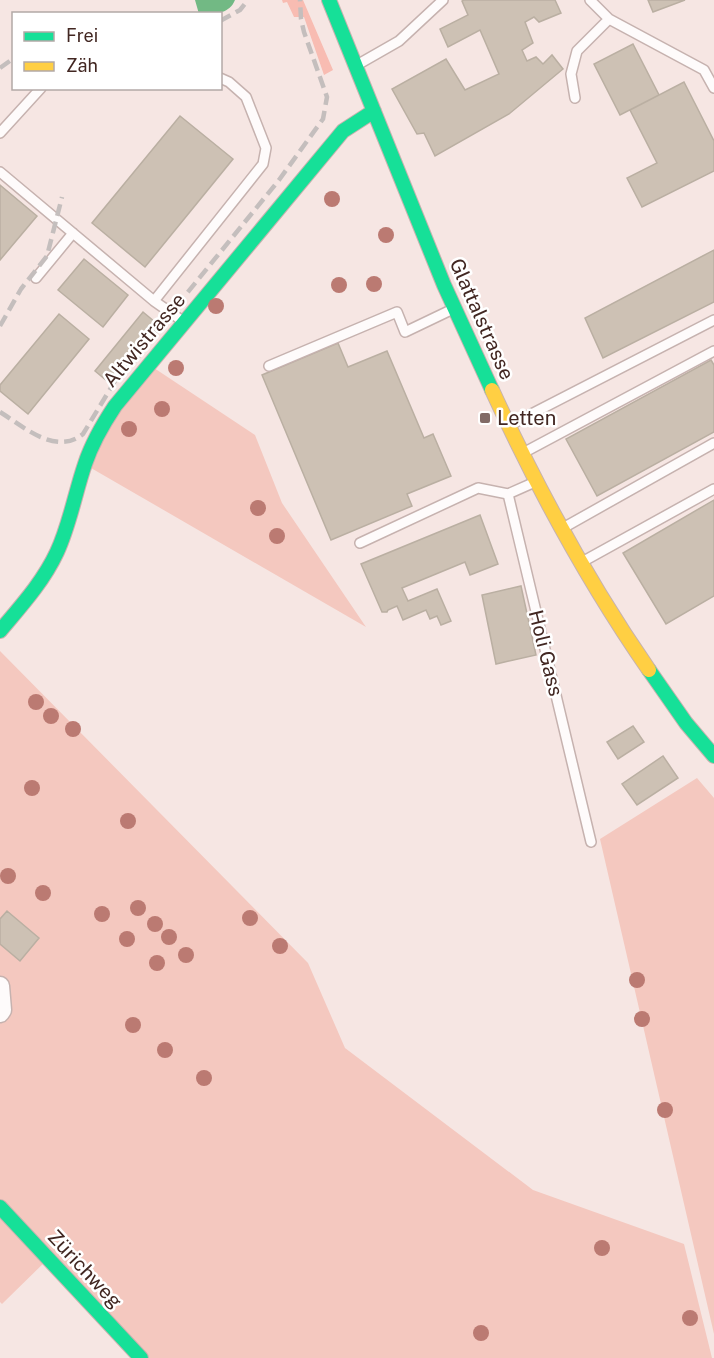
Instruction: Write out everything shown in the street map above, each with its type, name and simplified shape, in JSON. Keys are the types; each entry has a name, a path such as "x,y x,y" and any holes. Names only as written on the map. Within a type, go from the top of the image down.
{"street":[{"name":"Glattalstrasse","path":"329,0 455,308 521,453 561,529 612,616 679,713 714,756"},
{"name":"Altwistrasse","path":"0,631 37,587 56,554 70,519 86,462 102,425 115,406 343,131 374,111"},
{"path":"0,986 2,1010 0,1013"},
{"name":"Zürichweg","path":"0,1207 141,1358"}],"lane":[{"path":"355,66 399,41 443,0"},
{"path":"590,0 609,19 704,70 714,88"},
{"path":"575,98 571,74 577,51 609,19"},
{"path":"154,301 263,164 266,148 246,97 222,79"},
{"path":"0,133 38,90"},
{"path":"0,172 154,301 185,323"},
{"path":"36,278 74,232"},
{"path":"269,366 397,312 405,332 455,308"},
{"path":"508,426 714,320"},
{"path":"521,453 714,351"},
{"path":"561,529 714,443"},
{"path":"360,543 478,488 508,494 536,482"},
{"path":"580,563 714,489"},
{"name":"Holi Gass","path":"508,494 591,842"}],"shaded area":[{"path":"195,0 235,0 225,11 198,12"},
{"path":"282,0 303,0 333,70 324,75 304,17 294,17 287,2 283,3"},
{"path":"154,368 255,435 282,503 366,627 91,468 106,428"},
{"path":"0,651 308,963 345,1048 533,1190 684,1244 712,1358 147,1358 52,1255 2,1304 0,1302"},
{"path":"697,778 714,798 714,1334 600,839"}],"building":[{"path":"555,0 561,13 539,22 534,17 525,22 533,43 522,50 527,61 536,57 543,64 552,55 563,69 509,114 435,156 424,133 417,134 392,89 446,59 465,90 499,74 480,30 448,47 440,29 468,15 462,1"},
{"path":"648,0 685,0 653,12"},
{"path":"633,44 659,95 620,115 594,64"},
{"path":"684,82 714,141 714,171 642,207 627,178 657,163 630,110"},
{"path":"180,116 233,159 145,267 92,223"},
{"path":"0,185 37,216 0,260"},
{"path":"714,250 714,302 603,358 585,318"},
{"path":"84,259 128,295 103,327 58,290"},
{"path":"143,312 155,322 107,381 95,371"},
{"path":"59,314 89,339 28,414 0,391 0,385"},
{"path":"338,343 348,367 387,351 424,438 433,434 451,476 407,494 412,506 331,540 262,375"},
{"path":"711,360 714,365 714,432 597,496 566,439"},
{"path":"714,500 714,596 666,624 623,553"},
{"path":"480,515 498,564 470,575 465,562 402,588 408,601 437,589 451,621 441,625 437,616 430,619 426,610 403,620 397,606 387,612 382,612 361,564"},
{"path":"521,586 536,655 496,664 482,595"},
{"path":"633,726 644,742 618,759 607,742"},
{"path":"663,756 678,778 637,805 622,784"},
{"path":"7,911 39,938 20,961 0,944 0,919"}],"railway":[{"path":"222,20 240,10 248,0"},
{"path":"0,412 40,437 51,441 73,440 83,434 118,376 136,360 157,330 279,180 323,119 327,97 304,32 300,0"},
{"path":"0,68 12,59"},
{"path":"0,326 21,289 47,256 62,197"}],"traffic: fast":[{"path":"329,0 444,285 492,390"},
{"path":"0,631 31,593 57,552 88,456 115,406 343,131 374,111"},
{"path":"649,670 686,723 714,756"},
{"path":"0,1207 141,1358"}],"traffic: slow":[{"path":"492,390 564,534 605,603 649,670"}],"place":[{"name":"Letten","path":"485,418"}]}
